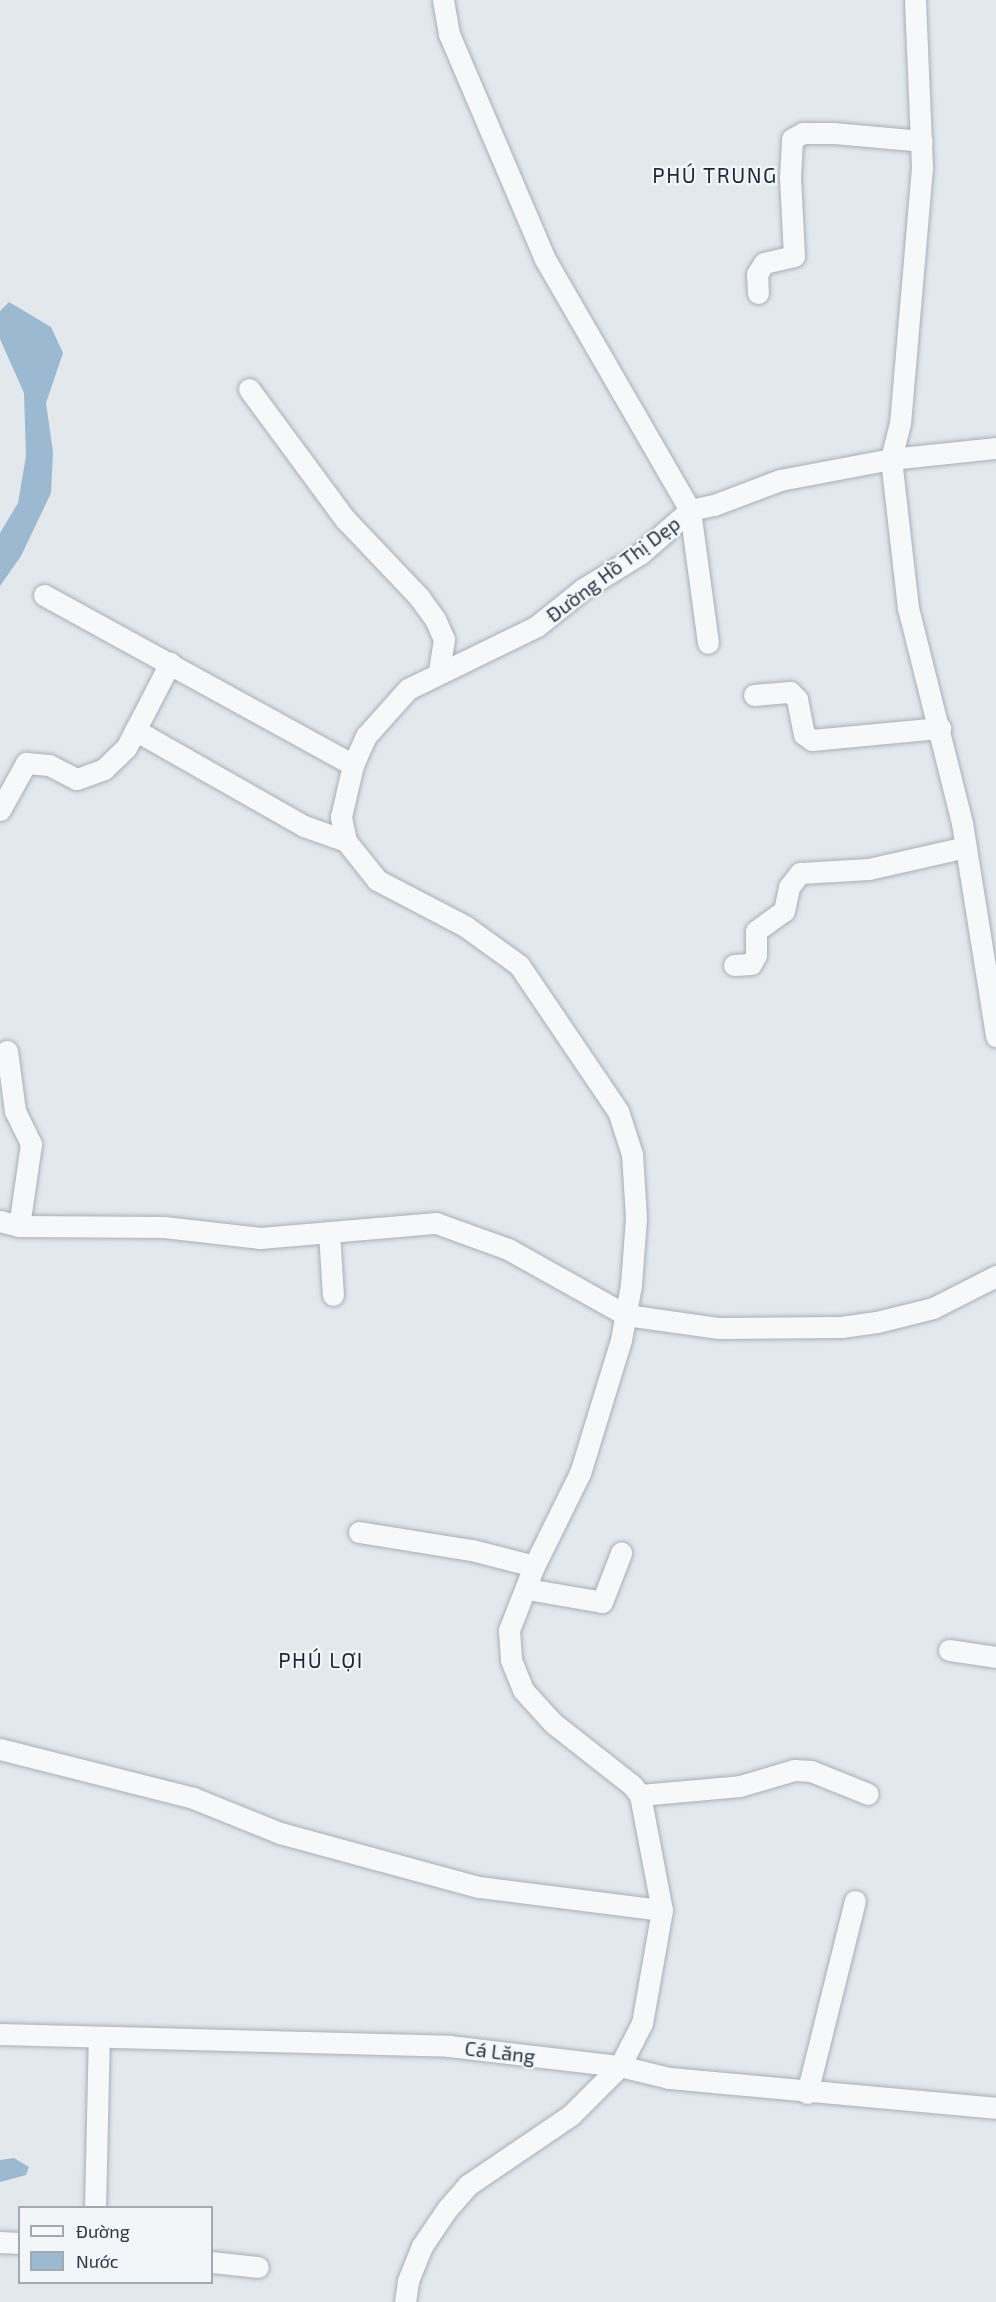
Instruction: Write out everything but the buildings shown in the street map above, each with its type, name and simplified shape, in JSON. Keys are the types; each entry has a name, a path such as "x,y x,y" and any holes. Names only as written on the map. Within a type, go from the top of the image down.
{"street":[{"path":"443,0 449,34 545,260 690,510 708,643"},
{"path":"915,0 922,141 917,262 900,423 891,459 908,608 940,728 966,847 996,1036"},
{"path":"758,293 758,274 764,263 794,256 796,250 790,178 792,140 803,133 833,133 922,141"},
{"path":"249,389 345,519 419,597 435,620 444,639 439,672"},
{"name":"Đường Hồ Thị Dẹp","path":"346,841 341,817 353,765 380,718 408,689 537,626 583,589 640,554 690,510 714,505 780,480 891,459 996,448"},
{"path":"44,595 353,765"},
{"path":"0,810 26,763 50,765 77,779 91,776 121,753 170,663"},
{"path":"754,695 790,692 797,699 804,734 812,740 940,728"},
{"path":"135,730 304,826 346,841 377,880 465,926 519,965 618,1111 632,1154 636,1218 626,1316 580,1473 534,1566 527,1589 509,1630 511,1660 523,1690 553,1723 632,1785 640,1795 662,1910 642,2023 620,2066 571,2115 468,2185 422,2246 408,2281 405,2302"},
{"path":"734,965 751,964 756,955 756,932 784,911 789,887 800,873 869,869 966,847"},
{"path":"7,1051 15,1111 31,1144 9,1224 164,1227 260,1238 436,1223 508,1249 626,1316 719,1328 841,1327 933,1308 996,1276"},
{"path":"329,1232 333,1294"},
{"path":"358,1532 472,1550 534,1566"},
{"path":"527,1589 602,1602 621,1553"},
{"path":"949,1650 996,1657"},
{"path":"0,1749 193,1798 280,1833 479,1887 662,1910"},
{"path":"640,1795 740,1786 794,1770 811,1771 868,1794"},
{"path":"807,2093 855,1901"},
{"name":"Cá Lăng","path":"0,2034 449,2046 620,2066 669,2078 807,2093 996,2108"},
{"path":"95,2206 99,2037"},
{"path":"0,2242 18,2244"},
{"path":"213,2262 258,2267"}],"water":[{"path":"9,302 51,327 63,353 46,403 53,452 51,493 21,556 0,586 0,533 18,503 26,456 24,393 0,339 0,311"},
{"path":"14,2158 29,2167 26,2175 0,2182 0,2160"}],"district":[{"name":"PHÚ TRUNG","path":"715,175"},
{"name":"PHÚ LỢI","path":"321,1660"}]}
